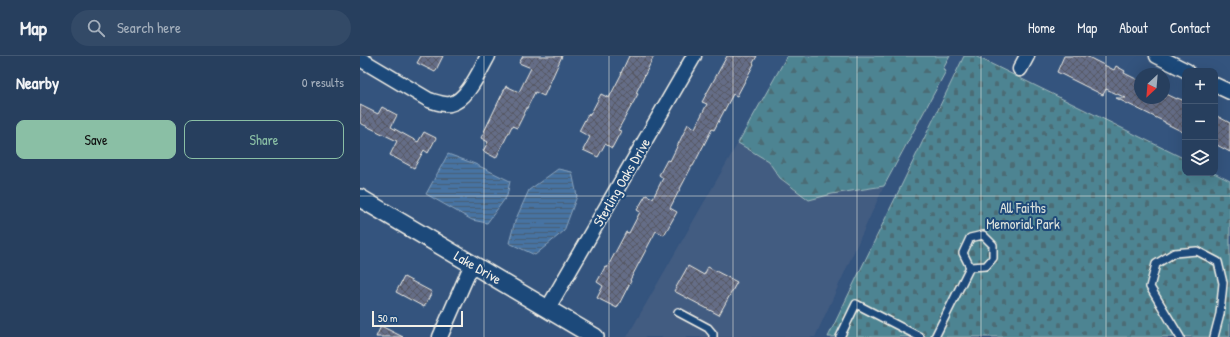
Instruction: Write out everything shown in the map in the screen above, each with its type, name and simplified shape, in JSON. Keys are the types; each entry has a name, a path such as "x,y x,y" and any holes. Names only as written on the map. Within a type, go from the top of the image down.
{"street":[{"path":"360,59 429,100 441,104 451,104 460,99 469,90 488,56"},
{"name":"Sterling Oaks Drive","path":"548,308 694,56"},
{"path":"1020,69 1027,56"},
{"path":"1157,56 1182,68"},
{"path":"1218,86 1230,92"},
{"name":"Lake Drive","path":"360,198 548,308 592,336"},
{"path":"440,337 472,264"}],"lane":[{"path":"983,235 993,245 993,258 986,266 970,267 963,253 970,238 983,235"},
{"path":"1180,337 1150,287 1156,264 1174,253 1197,251 1218,262 1223,283 1220,314 1214,337"},
{"path":"935,337 970,267"},
{"path":"840,337 856,304 920,337"},
{"path":"678,312 708,328 714,334 713,337"}],"shaded area":[{"path":"738,143 768,161 780,178 809,200 832,194 884,186 815,337 627,337"},
{"path":"448,154 475,164 510,181 507,196 487,223 472,220 426,194"},
{"path":"558,169 572,172 577,196 564,231 535,255 509,243 515,221 529,190"}],"green space":[{"path":"787,56 950,56 943,69 946,71 884,186 832,194 809,200 780,178 768,161 738,143"},
{"name":"All Faiths Memorial Park","path":"964,56 975,56 1182,158 1182,176 1218,175 1230,181 1230,337 828,337"}],"building":[{"path":"421,56 443,56 435,72 417,63"},
{"path":"523,56 562,56 544,96 535,92 517,128 512,126 496,158 483,151 488,142 481,138 506,86 519,92 531,68 519,63"},
{"path":"629,56 654,56 636,93 638,94 618,130 621,131 612,148 605,144 598,157 583,150 590,137 579,131 588,114 590,115 601,94 609,98"},
{"path":"727,56 757,56 737,96 733,94 714,130 712,129 670,208 677,212 664,235 656,231 617,308 597,298 603,286 597,282 605,267 607,268 626,232 629,233 640,212 637,210 646,195 653,198 663,178 659,175 667,160 670,161 688,124 695,128 707,104 702,102"},
{"path":"1064,56 1086,56 1114,70 1116,66 1125,71 1124,73 1134,78 1134,104 1170,104 1170,96 1182,100 1182,132 1116,98 1126,98 1106,89 1103,95 1057,72"},
{"path":"360,105 378,114 382,107 397,115 391,127 418,142 424,132 436,138 428,153 424,150 414,168 390,155 397,141 360,123"},
{"path":"1218,117 1230,123 1230,152 1218,146"},
{"path":"688,266 704,275 708,267 737,282 719,315 674,291"},
{"path":"404,277 432,292 424,307 396,292"},
{"path":"381,326 403,337 376,337"}]}
